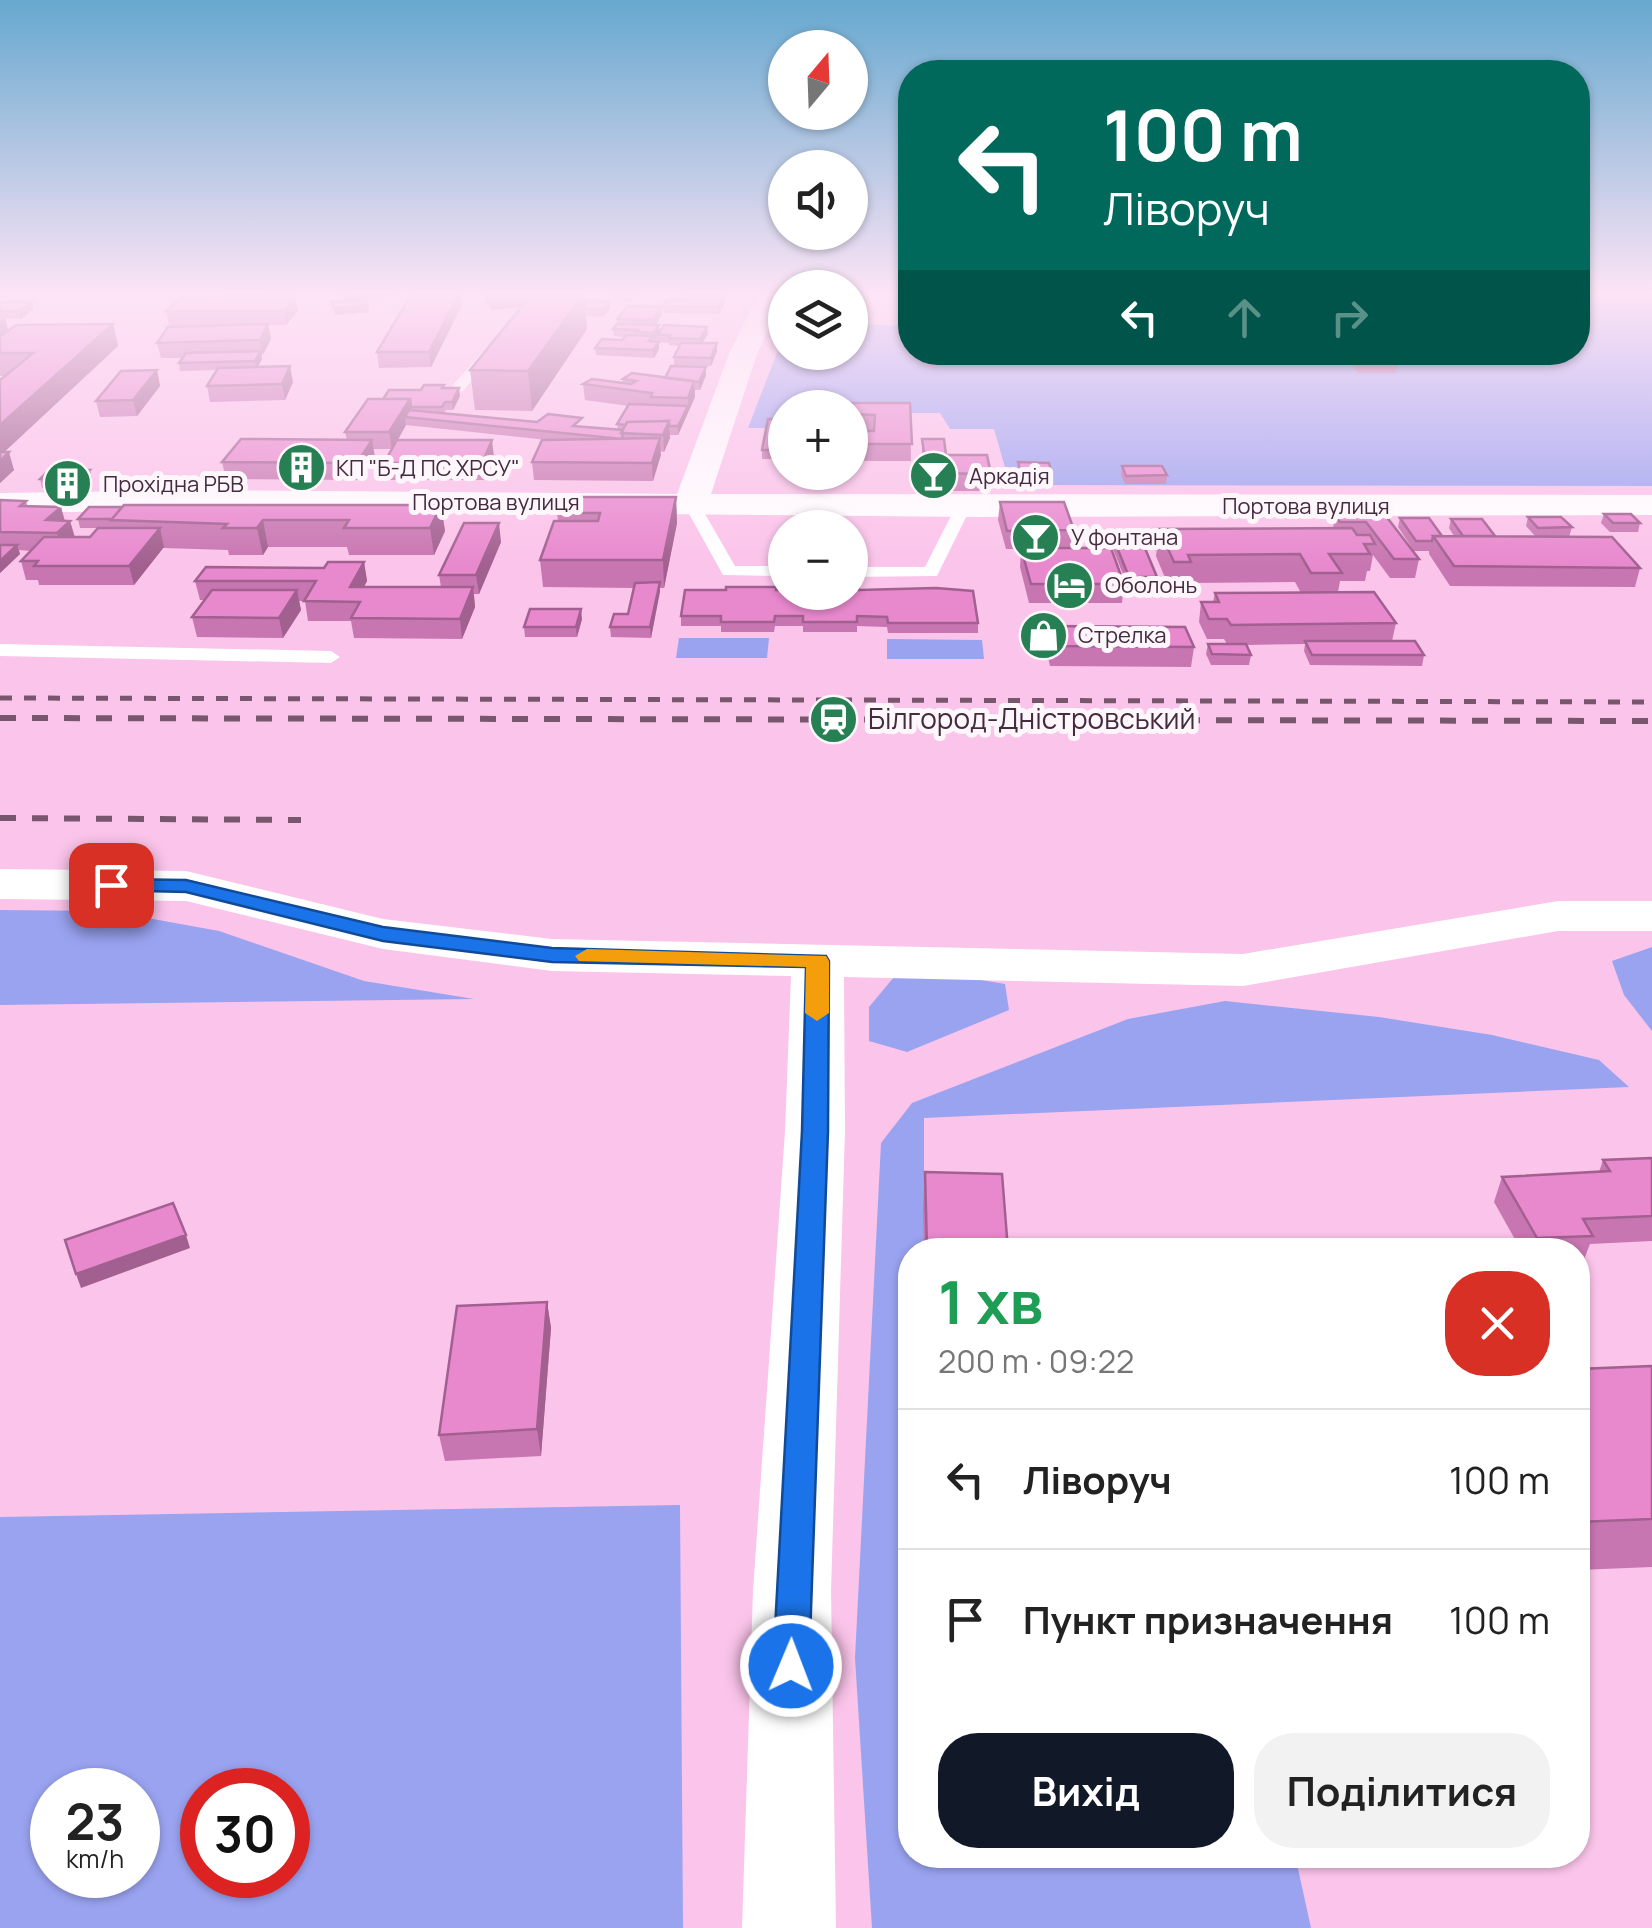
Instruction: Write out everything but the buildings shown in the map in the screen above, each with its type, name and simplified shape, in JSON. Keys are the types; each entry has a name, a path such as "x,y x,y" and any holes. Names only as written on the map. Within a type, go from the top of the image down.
{"main road":[{"path":"692,503 732,385"},
{"name":"Портова вулиця","path":"0,503 204,500 963,507 1652,506"}],"street":[{"path":"0,884 186,886 383,934 552,955 1243,970 1558,916 1652,916"},
{"path":"789,1928 792,1591 815,1131 818,961"}],"lane":[{"path":"692,503 729,571 768,571"},
{"path":"868,572 930,572 963,507"},
{"path":"0,650 331,657"}],"shaded area":[{"path":"765,385 1652,385 1652,486 1010,485 994,429 950,429 940,413 868,413 868,390 768,390 768,428 748,428"},
{"path":"679,638 769,638 767,658 676,658"},
{"path":"887,639 982,640 984,659 887,659"},
{"path":"0,910 109,911 219,931 364,981 474,999 0,1005"},
{"path":"1652,947 1652,1031 1624,995 1612,961"},
{"path":"952,975 1005,984 1009,1010 907,1052 869,1041 869,1007 894,977"},
{"path":"1225,1001 1379,1017 1492,1035 1599,1060 1629,1087 924,1118 924,1238 898,1238 898,1868 1298,1868 1311,1928 872,1928 855,1658 881,1143 912,1103 1128,1019"},
{"path":"680,1505 683,1928 0,1928 0,1517"}],"railway":[{"path":"0,698 1652,702"},
{"path":"0,718 1652,721"},
{"path":"0,818 301,820"}],"slow traffic":[{"path":"587,956 818,961 817,1013"}],"place":[{"name":"КП \"Б-Д ПС ХРСУ\"","path":"301,468"},
{"name":"Аркадія","path":"934,476"},
{"name":"Прохідна РБВ","path":"68,484"},
{"name":"У фонтана","path":"1036,537"},
{"name":"Оболонь","path":"1070,585"},
{"name":"Стрелка","path":"1043,635"},
{"name":"Білгород-Дністровський","path":"833,719"}],"route":[{"path":"111,885 186,886 383,934 552,955 818,961 815,1131 791,1666"}]}
